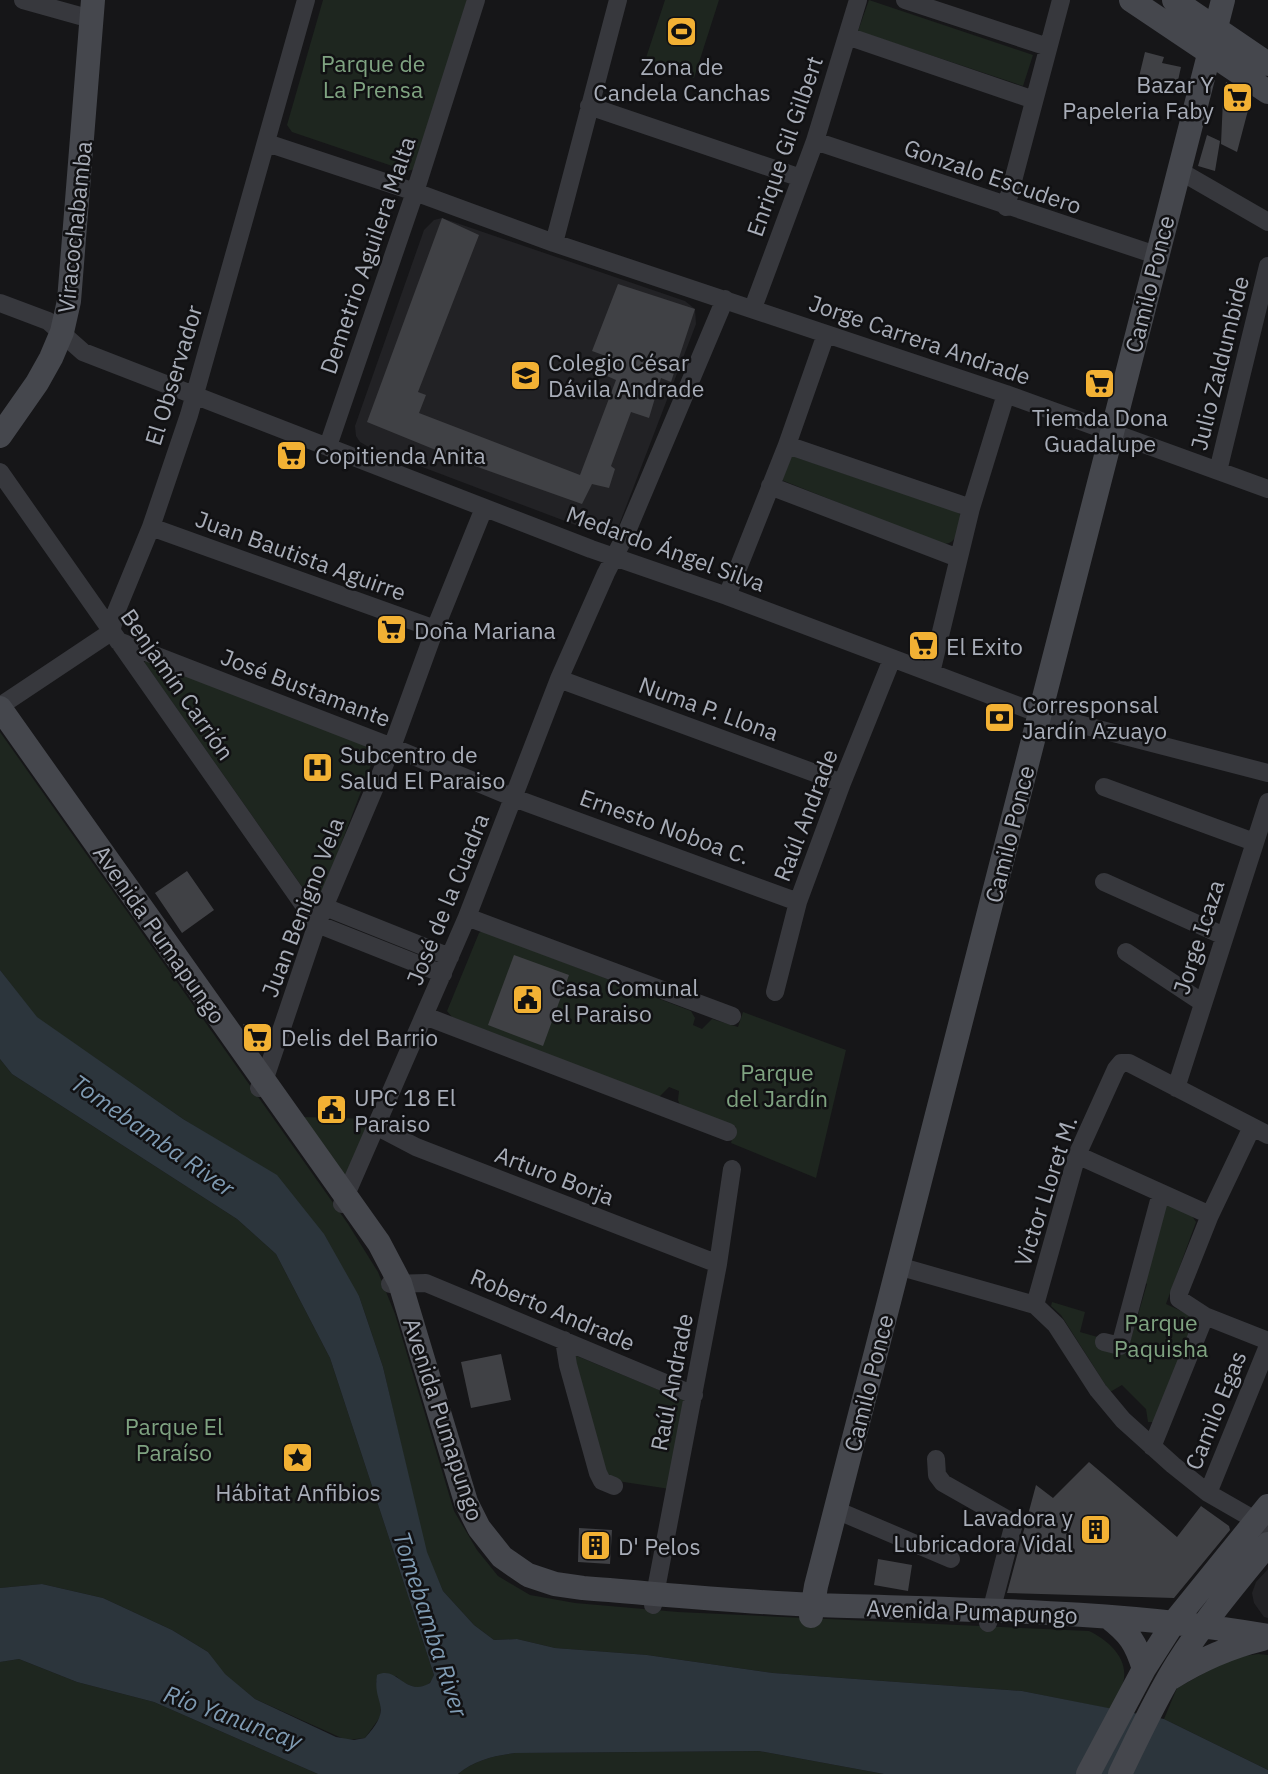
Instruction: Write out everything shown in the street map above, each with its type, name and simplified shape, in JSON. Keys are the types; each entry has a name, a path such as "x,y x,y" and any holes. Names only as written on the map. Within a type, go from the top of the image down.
{"main road":[{"path":"1131,0 1268,92"},
{"path":"1174,0 1268,64"},
{"name":"Camilo Ponce","path":"812,1610 1223,0"},
{"name":"Viracochabamba","path":"0,436 37,383 62,332 70,288 92,10"},
{"name":"Avenida Pumapungo","path":"0,707 261,1085 344,1202 379,1243 395,1283 466,1502 479,1528 494,1549 528,1575 555,1584 654,1599 812,1610 990,1617 1108,1617 1203,1625 1268,1637"},
{"path":"1088,1774 1141,1676 1174,1622 1264,1519"},
{"path":"1120,1774 1163,1687 1203,1625 1268,1544"},
{"path":"1108,1617 1129,1634 1139,1650 1141,1676"},
{"path":"1163,1687 1211,1656 1240,1644 1268,1637"}],"street":[{"path":"23,0 92,10"},
{"name":"El Observador","path":"115,637 116,612 150,527 189,415 306,0"},
{"name":"Demetrio Aguilera Malta","path":"328,446 415,192 476,0"},
{"path":"554,243 618,0"},
{"name":"Enrique Gil Gilbert","path":"753,308 814,141 858,0"},
{"path":"905,0 1048,47"},
{"path":"1006,206 1061,0"},
{"path":"847,36 1034,100"},
{"path":"589,106 801,177"},
{"name":"Gonzalo Escudero","path":"814,141 1156,256"},
{"name":"Jorge Carrera Andrade","path":"267,142 554,243 1112,430 1268,489"},
{"path":"1178,170 1268,222"},
{"name":"Julio Zaldumbide","path":"1218,471 1268,266"},
{"name":"José de la Cuadra","path":"344,1202 447,966 559,679 625,536 725,299"},
{"name":"Medardo Ángel Silva","path":"0,303 48,321 83,352 614,557 727,596 1040,714 1268,773"},
{"path":"727,596 787,446 826,334"},
{"path":"931,673 971,508 1006,394"},
{"path":"787,446 971,508"},
{"name":"Benjamín Carrión","path":"0,472 317,924"},
{"path":"770,486 958,558"},
{"name":"Juan Benigno Vela","path":"261,1085 317,924 392,747 435,629 484,508"},
{"name":"Juan Bautista Aguirre","path":"150,527 435,629"},
{"path":"0,707 115,637"},
{"name":"José Bustamante","path":"115,637 514,798"},
{"name":"Raúl Andrade","path":"775,992 798,902 892,659"},
{"name":"Numa P. Llona","path":"559,679 842,783"},
{"path":"1104,787 1254,842"},
{"name":"Ernesto Noboa C.","path":"514,798 798,902"},
{"name":"Jorge Icaza","path":"1176,1088 1268,802"},
{"path":"1104,882 1224,936"},
{"path":"325,907 447,966"},
{"path":"467,917 732,1016"},
{"path":"317,924 447,966"},
{"path":"1126,953 1203,1003"},
{"path":"425,1016 729,1132"},
{"name":"Victor Lloret M.","path":"1035,1305 1077,1155 1116,1069 1121,1063 1129,1063 1176,1088"},
{"path":"1176,1088 1260,1131 1210,1215 1179,1299 1182,1304 1205,1316 1268,1343"},
{"name":"Arturo Borja","path":"376,1126 416,1147 718,1264"},
{"path":"1077,1155 1210,1215"},
{"name":"Raúl Andrade","path":"654,1599 718,1264 732,1168"},
{"path":"1104,1342 1120,1346 1161,1193"},
{"path":"898,1266 1035,1305 1056,1325 1098,1390 1152,1447 1208,1493 1264,1519"},
{"name":"Roberto Andrade","path":"395,1283 426,1283 694,1395"},
{"path":"1152,1447 1205,1316"},
{"path":"564,1340 568,1365 598,1473 602,1481 614,1486"},
{"name":"Camilo Egas","path":"1208,1493 1268,1343"},
{"path":"936,1459 937,1475 943,1483 1012,1522 1013,1528 990,1617"},
{"path":"836,1510 951,1559"}],"shaded area":[{"name":"Colegio César Dávila Andrade","path":"442,218 685,301 695,309 696,324 619,525 612,531 602,535 367,446 356,436 355,426 424,230 434,220"},
{"path":"1268,1569 1268,1618 1264,1617 1254,1603 1252,1593 1256,1582"}],"green space":[{"name":"Parque de La Prensa","path":"323,0 467,0 415,169 407,171 292,132 287,125"},
{"name":"Zona de Candela Canchas","path":"665,0 719,0 694,78 645,61"},
{"path":"869,0 1033,55 1023,86 858,31"},
{"path":"792,456 958,512 961,516 956,535 951,542 942,544 784,481 782,480"},
{"path":"148,660 377,749 317,908 144,662"},
{"path":"0,732 348,1224 378,1272 395,1314 454,1511 477,1550 498,1576 530,1595 575,1603 678,1612 1089,1631 1116,1651 1123,1666 1123,1683 1111,1709 1022,1691 773,1673 647,1655 555,1648 517,1639 494,1640 474,1625 443,1591 426,1552 383,1367 359,1296 225,1145 36,1017 0,970"},
{"name":"Parque del Jardín","path":"482,931 691,1011 695,1018 693,1025 702,1029 712,1019 738,1027 743,1012 846,1050 816,1178 731,1143 736,1127 680,1105 679,1091 669,1087 659,1097 452,1017 447,1011"},
{"name":"Parque El Paraíso","path":"0,1059 12,1074 237,1219 276,1254 330,1358 434,1675 427,1685 422,1687 406,1684 396,1676 376,1681 381,1700 380,1717 365,1738 346,1740 255,1699 224,1674 208,1652 172,1630 103,1598 42,1584 0,1588"},
{"path":"302,1117 377,1119 346,1178"},
{"name":"Parque Paquisha","path":"1162,1201 1192,1216 1196,1222 1166,1304 1196,1318 1156,1422 1148,1422 1146,1409 1122,1385 1110,1392 1061,1315 1051,1306 1052,1302 1085,1312 1080,1332 1101,1338 1101,1344 1127,1352 1147,1284 1139,1279"},
{"path":"572,1354 686,1401 670,1489 604,1479"},
{"path":"1268,1655 1268,1770 1164,1719 1177,1688 1232,1658"},
{"path":"19,1659 77,1682 154,1702 318,1774 0,1774 0,1662"},
{"path":"759,1751 884,1774 458,1774 485,1759 515,1753"}],"water":[{"path":"0,970 37,1017 183,1119 277,1175 324,1234 359,1296 383,1367 427,1552 443,1591 474,1625 494,1640 517,1639 555,1648 647,1655 773,1673 1022,1691 1164,1719 1268,1770 1268,1774 884,1774 759,1751 515,1753 485,1759 458,1774 318,1774 154,1702 77,1682 19,1659 0,1662 0,1588 42,1584 103,1598 172,1630 208,1652 225,1674 255,1699 336,1737 354,1740 365,1738 374,1727 381,1712 377,1675 391,1674 414,1687 421,1687 430,1683 434,1675 330,1358 276,1254 237,1219 12,1074 0,1059"}],"building":[{"path":"1145,52 1164,57 1162,63 1181,67 1177,85 1158,81 1156,86 1138,81"},
{"path":"1226,82 1251,99 1237,152 1221,144"},
{"path":"1207,135 1220,141 1215,171 1198,166"},
{"path":"442,218 479,235 418,392 426,395 419,413 580,475 616,380 607,376 614,359 592,351 618,284 695,309 671,382 661,378 649,418 631,412 611,466 615,469 609,488 592,484 582,504 475,466 367,422"},
{"path":"187,871 214,910 182,933 155,893"},
{"name":"Casa Comunal el Paraiso","path":"514,955 569,975 543,1046 488,1025"},
{"name":"Delis del Barrio","path":"243,1024 268,1030 262,1051 245,1029"},
{"path":"501,1354 511,1400 471,1408 461,1362"},
{"name":"Lavadora y Lubricadora Vidal","path":"1089,1462 1177,1537 1201,1506 1229,1526 1230,1530 1174,1598 1007,1593 1036,1485 1053,1498"},
{"name":"D' Pelos","path":"579,1528 612,1530 610,1564 578,1562"},
{"path":"878,1559 912,1565 908,1591 874,1585"}],"place":[{"name":"Zona de Candela Canchas","path":"682,32"},
{"name":"Bazar Y Papeleria Faby","path":"1237,97"},
{"name":"Colegio César Dávila Andrade","path":"525,375"},
{"name":"Tiemda Dona Guadalupe","path":"1100,383"},
{"name":"Copitienda Anita","path":"292,455"},
{"name":"Doña Mariana","path":"391,630"},
{"name":"El Exito","path":"923,646"},
{"name":"Corresponsal Jardín Azuayo","path":"999,717"},
{"name":"Subcentro de Salud El Paraiso","path":"317,767"},
{"name":"Casa Comunal el Paraiso","path":"528,1000"},
{"name":"Delis del Barrio","path":"258,1037"},
{"name":"UPC 18 El Paraiso","path":"331,1110"},
{"name":"Hábitat Anfibios","path":"298,1458"},
{"name":"Lavadora y Lubricadora Vidal","path":"1096,1530"},
{"name":"D' Pelos","path":"595,1546"}],"water label":[{"name":"Tomebamba River","path":"153,1135"},
{"name":"Tomebamba River","path":"431,1624"},
{"name":"Río Yanuncay","path":"233,1717"}]}
